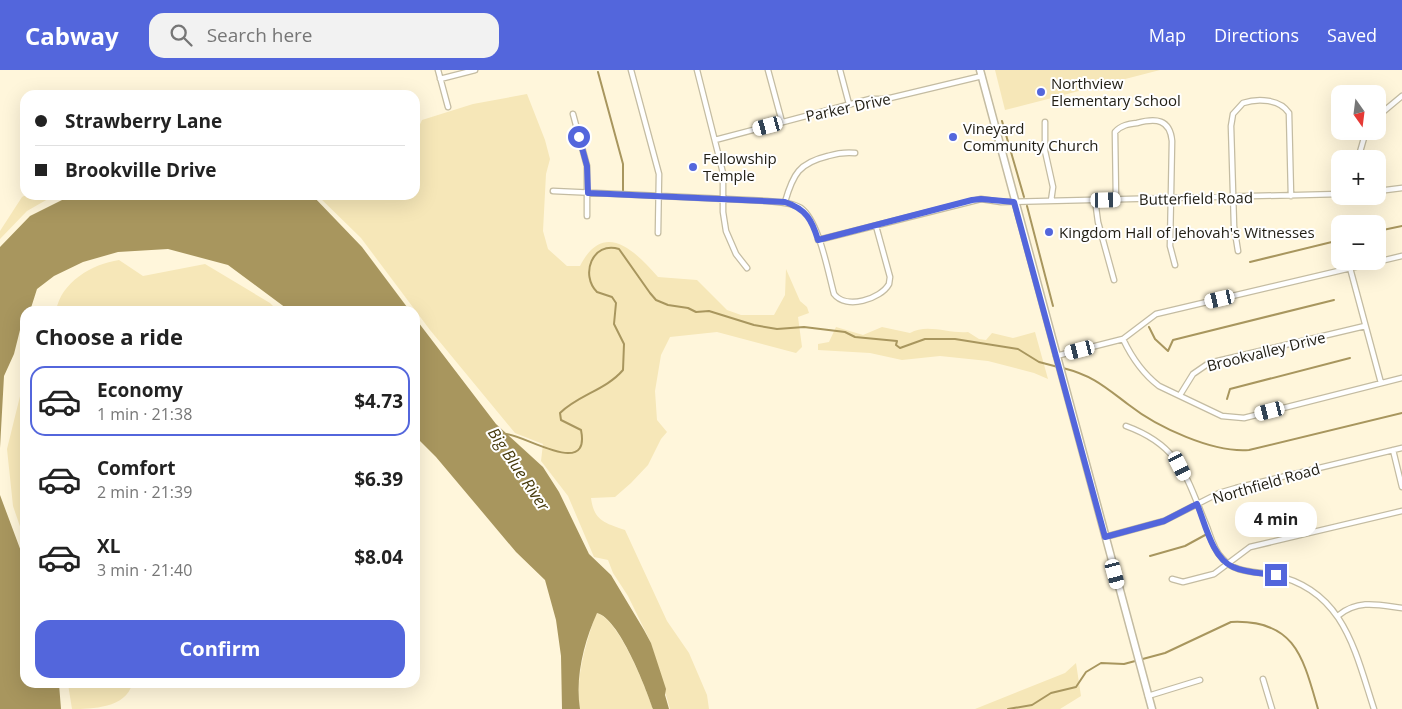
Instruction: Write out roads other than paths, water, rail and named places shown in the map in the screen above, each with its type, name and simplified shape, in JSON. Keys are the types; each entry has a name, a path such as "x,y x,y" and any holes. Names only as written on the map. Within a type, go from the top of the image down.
{"street":[{"path":"438,70 448,107"},
{"path":"440,79 475,70"},
{"path":"631,70 659,174 658,233"},
{"path":"697,70 723,173 723,212 726,231 736,254 747,268"},
{"path":"768,70 782,122"},
{"path":"840,70 850,104"},
{"path":"981,73 1014,202 1152,709"},
{"name":"Parker Drive","path":"715,140 870,99 886,99 981,73"},
{"path":"1386,109 1402,96"},
{"path":"1238,251 1234,226 1233,114 1243,103 1280,103 1289,113 1291,196"},
{"path":"573,114 587,166 588,193 586,216"},
{"path":"1116,200 1116,132 1123,126 1155,119 1167,125 1171,133 1173,198 1170,207 1170,246 1175,265"},
{"path":"1045,122 1045,151 1053,187 1051,201"},
{"path":"785,202 796,174 806,163 843,152 855,153"},
{"path":"1386,190 1402,188"},
{"path":"553,191 785,202 806,213 813,224 834,294 840,300 849,303 877,296 889,284 890,277 876,226"},
{"name":"Butterfield Road","path":"818,240 981,199 1014,202 1331,194"},
{"path":"1095,200 1098,222 1114,280"},
{"path":"1386,260 1402,256"},
{"path":"1057,359 1123,339 1156,314 1342,270"},
{"path":"1351,270 1381,383"},
{"name":"Brookvalley Drive","path":"1180,395 1193,374 1209,363 1365,326"},
{"path":"1123,339 1141,371 1159,386 1222,416 1236,419 1402,378"},
{"path":"1126,426 1152,436 1170,452 1180,466 1215,548 1228,564 1241,570 1276,575 1296,582 1320,597 1339,615 1352,640 1374,709"},
{"name":"Northfield Road","path":"1105,537 1164,521 1197,504 1236,488 1402,448"},
{"path":"1393,450 1402,487"},
{"path":"1172,579 1183,582 1214,574 1250,547 1402,511"},
{"path":"1339,615 1351,607 1367,604 1402,608"},
{"path":"1264,679 1272,709"},
{"path":"1148,696 1200,680"}],"water":[{"path":"62,200 317,200 362,247 406,306 283,306 228,265 168,249 118,252 83,262 54,276 37,289 32,306 20,306 20,330 14,354 4,376 0,448 0,247 30,216"},
{"name":"Big Blue River","path":"420,325 496,424 543,467 559,492 589,554 611,575 651,643 666,689 665,695 669,709 653,709 623,640 614,627 597,613 588,636 582,660 579,685 580,709 562,709 561,656 556,620 545,580 516,552 436,457 420,441"},
{"path":"0,495 20,549 20,688 59,688 61,709 0,709"}],"waterway":[{"path":"598,72 623,164 623,191"},
{"path":"1002,121 1024,197"},
{"path":"1027,206 1053,306"},
{"path":"1386,229 1402,226"},
{"path":"1250,262 1331,242"},
{"name":"Big Blue River","path":"506,434 554,451 567,453 576,451 581,444 581,430 561,420 560,413 575,402 609,383 623,370 624,344 614,324 616,303 612,297 597,292 589,277 589,269 596,255 602,250 610,248 619,249 656,300 668,305 688,308 696,312 709,311 754,325 777,329 804,327 845,332 855,337 897,341 896,345 900,348 925,339 955,339 1018,349 1039,362 1058,367"},
{"path":"1149,327 1155,339 1168,351 1173,340 1334,300"},
{"path":"1227,399 1230,389 1350,358"},
{"path":"1063,368 1099,383 1154,422 1170,430 1203,443 1235,450 1249,450 1402,413"},
{"path":"1150,556 1185,546 1207,534"},
{"path":"1008,709 1032,705 1051,693 1076,687 1086,672 1101,663 1124,664 1165,653 1231,622 1252,623 1269,627 1283,634 1301,658 1318,709"}],"place":[{"name":"Northview Elementary School","path":"1041,92"},
{"name":"Vineyard Community Church","path":"953,137"},
{"name":"Fellowship Temple","path":"693,167"},
{"name":"Kingdom Hall of Jehovah's Witnesses","path":"1049,232"}]}
